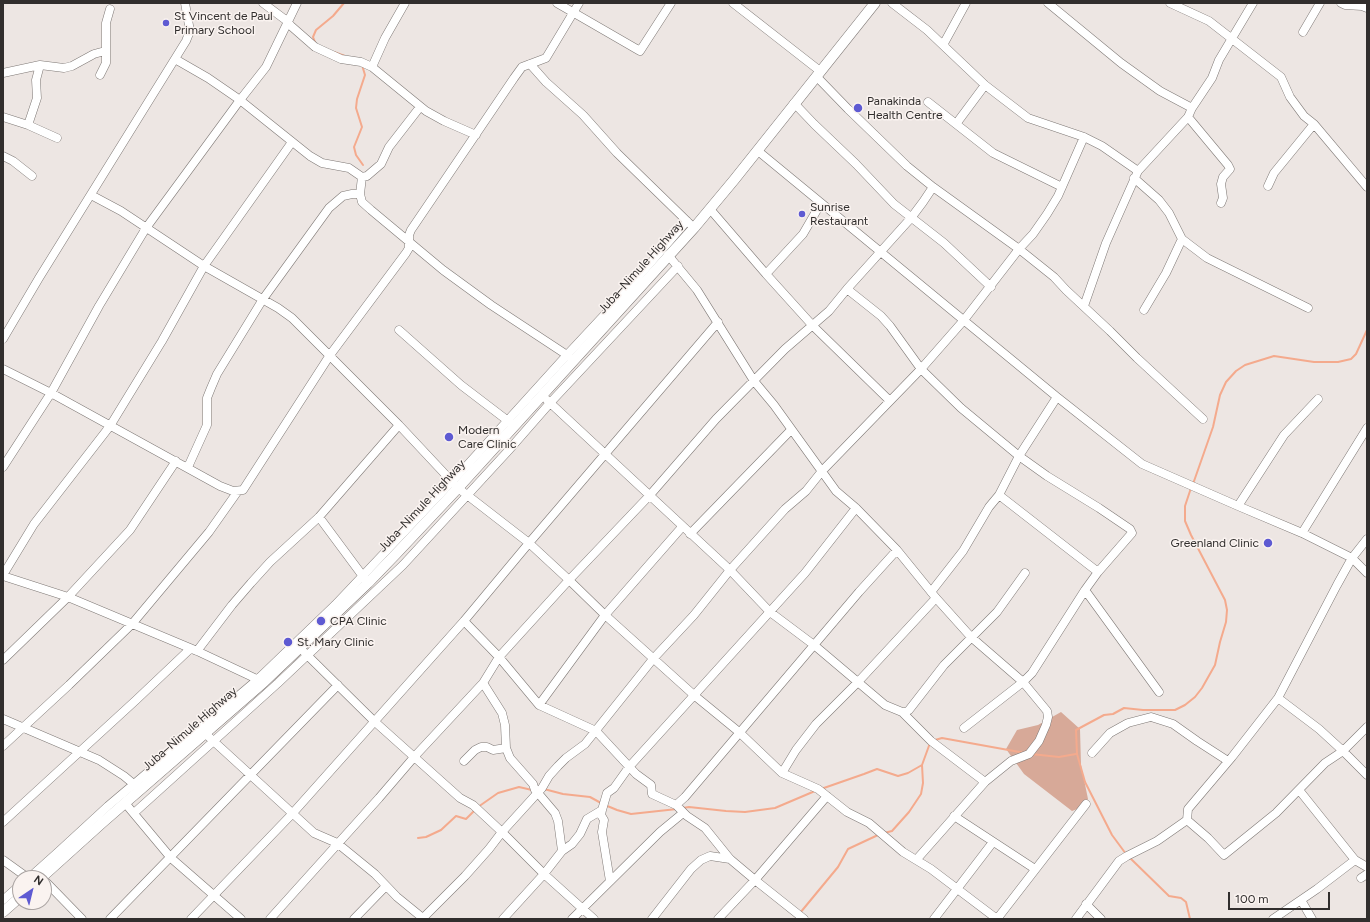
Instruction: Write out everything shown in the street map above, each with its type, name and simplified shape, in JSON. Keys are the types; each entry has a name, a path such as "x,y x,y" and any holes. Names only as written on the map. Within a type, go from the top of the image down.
{"main road":[{"name":"Juba–Nimule Highway","path":"51,870 125,803 137,786 209,737 260,680 300,648 365,579 395,555 510,423 542,394 570,358 668,255 690,224 710,209 876,3"},
{"path":"3,912 12,904"}],"street":[{"path":"3,339 39,278 186,41 190,31 185,3"},
{"path":"263,3 287,21 315,47 341,59 361,62 372,67 420,107 444,121 476,135"},
{"path":"3,467 51,393 99,306 146,228 266,67 297,3"},
{"path":"372,67 385,38 405,3"},
{"path":"557,3 640,51 672,3"},
{"path":"3,369 51,393 188,467 220,486 233,492 243,490 330,355 406,253 411,230 514,78 522,67 546,58 579,3"},
{"path":"733,3 818,74 859,120 908,166 933,187 1019,249 1054,277 1163,383 1203,419"},
{"path":"892,3 927,30 985,85 1028,118 1084,137 1102,146 1136,175 1169,213 1182,238 1207,258 1308,308"},
{"path":"943,45 966,3"},
{"path":"1048,3 1121,63 1160,92 1192,108"},
{"path":"1170,3 1209,21 1281,77 1290,97 1304,116 1314,124 1367,187"},
{"path":"1084,306 1106,243 1136,175 1188,117 1192,108 1212,78 1219,60 1253,3"},
{"path":"1303,32 1320,3"},
{"path":"1341,3 1344,5 1362,6 1367,8"},
{"path":"100,75 106,63 106,23 110,9"},
{"path":"3,73 40,65 64,68 72,66 94,54 105,51"},
{"path":"175,59 208,78 240,100 310,156 322,163 346,167 362,177 367,176 381,164 389,148 420,107"},
{"path":"399,330 461,385 510,423 570,358 621,297 690,224 617,153 583,115 546,82 530,64"},
{"path":"28,125 37,98 36,80 40,65"},
{"path":"956,124 985,85"},
{"path":"928,102 993,153 1062,186"},
{"path":"794,103 894,204 944,243 991,287"},
{"path":"3,117 28,125 57,138"},
{"path":"1188,117 1230,169 1223,177 1221,184 1223,198 1221,203"},
{"path":"1268,186 1274,173 1314,124"},
{"path":"209,737 314,833 337,843 375,874 406,905 423,919 490,849 502,832 537,791 542,788 549,776 558,766 585,744 653,659 694,615 730,570 785,509 806,491 822,471 890,401 964,320 1019,249 1033,234 1047,214 1062,186 1084,137"},
{"path":"260,680 68,597 3,575 34,524 110,426 162,341 204,266 292,142"},
{"path":"758,151 1057,397 1142,464 1302,532 1352,558 1367,573"},
{"path":"3,156 13,161 32,176"},
{"path":"362,177 360,194 362,202 409,243 443,270 570,358"},
{"path":"270,919 415,756 483,683 499,656 569,580 650,496 716,419 785,349 829,311 846,289 911,218 933,187"},
{"path":"188,467 207,425 207,398 214,381 263,300 329,208 343,196 360,194"},
{"path":"91,195 121,211 204,266 292,318 399,425 455,485 467,496 506,524 529,543 653,659 739,732 782,773 818,790 847,812 870,823 903,852 916,859 997,919 1086,804"},
{"path":"766,274 803,234 821,203"},
{"path":"710,209 813,326 890,401"},
{"path":"1144,310 1166,273 1182,238"},
{"path":"668,255 697,290 754,381 836,491 856,508 897,550 971,637 1023,682 1047,710 1048,717 1046,725 1039,741 1030,754 1011,761 985,782 916,859"},
{"path":"134,813 209,737 251,708 403,565 550,403 678,266"},
{"path":"846,289 881,316 921,368 961,408 1019,456 1047,476 1130,529 1132,533 1098,572 1085,590 1038,665 1023,682 964,728"},
{"path":"191,919 292,814 374,720 464,621 718,322"},
{"path":"542,394 682,527 730,570 770,612 814,645 885,705 902,712 931,741 985,782"},
{"path":"782,773 796,750 816,724 858,682 934,595 998,495 1019,456 1057,397"},
{"path":"1238,506 1284,435 1318,399"},
{"path":"3,822 193,650 270,562 319,517 399,425"},
{"path":"1302,532 1367,428"},
{"path":"690,534 791,430"},
{"path":"3,660 68,597 130,530 176,461"},
{"path":"37,870 260,680 335,605 365,579 455,485"},
{"path":"3,746 132,624 209,532 238,491"},
{"path":"998,495 1098,572"},
{"path":"610,881 602,832 604,820 601,815 607,793 614,788 629,767 805,573 856,508"},
{"path":"319,517 365,579"},
{"path":"539,705 605,615 682,527"},
{"path":"1367,539 1352,558 1278,698 1188,809 1188,820 1224,855 1276,813 1325,763 1343,751 1367,727"},
{"path":"676,805 685,797 859,592 897,550"},
{"path":"395,555 403,565"},
{"path":"902,712 909,710 944,665 997,612 1025,573"},
{"path":"1085,590 1159,692"},
{"path":"464,621 499,656 539,705 596,731 629,767 650,785 652,794 676,805 683,813 705,828 730,859 804,919"},
{"path":"300,648 374,720 460,798 473,805 544,874 594,919"},
{"path":"483,683 502,713 505,725 506,748 510,758 533,784 555,813 558,821 562,851"},
{"path":"110,919 338,685"},
{"path":"1278,698 1319,729 1367,775"},
{"path":"1092,753 1110,732 1128,723 1151,717 1173,724 1228,761"},
{"path":"3,719 107,765 137,786"},
{"path":"464,761 475,750 481,747 487,747 493,750 506,748"},
{"path":"1299,790 1355,860 1367,867"},
{"path":"718,919 755,880 827,796"},
{"path":"125,803 171,858 241,919"},
{"path":"503,919 544,874 562,851 572,844 580,834 587,819 602,810"},
{"path":"572,919 660,832 683,813"},
{"path":"954,816 1035,869"},
{"path":"1076,919 1119,861 1157,841 1188,820"},
{"path":"934,919 993,842"},
{"path":"652,919 691,869 701,860 710,856 730,859"},
{"path":"3,860 17,870"},
{"path":"1273,919 1355,860"},
{"path":"354,919 386,886"},
{"path":"52,888 82,919"},
{"path":"3,900 12,893"},
{"path":"1301,900 1312,919"},
{"path":"1086,904 1101,919"}],"shaded area":[{"path":"1061,712 1080,729 1081,765 1088,799 1083,807 1072,811 1024,774 1006,749 1017,730 1038,725"}],"waterway":[{"path":"315,42 313,37 316,30 333,16 344,3"},
{"path":"334,52 345,56"},
{"path":"362,65 365,75 357,99 356,108 362,127 354,147 356,155 363,165"},
{"path":"1193,484 1213,427 1220,395 1226,382 1236,371 1245,365 1274,356 1314,362 1338,362 1351,359 1356,354 1367,330"},
{"path":"1126,854 1112,835 1085,782 1077,754 1076,730 1104,715 1113,714 1124,708 1143,710 1175,710 1185,705 1195,697 1215,665 1226,622 1227,610 1225,600 1185,521 1185,506 1191,488"},
{"path":"935,740 942,738 1025,753"},
{"path":"884,833 892,831 909,812 921,794 923,783 922,765 930,743"},
{"path":"1031,754 1059,757 1076,754"},
{"path":"821,789 877,769 898,776 908,773 922,765"},
{"path":"478,807 498,793 519,787 532,790"},
{"path":"544,789 563,794 590,797 601,803"},
{"path":"683,808 689,807 745,812 775,808 815,791"},
{"path":"605,805 631,814 677,809"},
{"path":"418,838 426,837 441,830 456,816 466,819 475,810"},
{"path":"800,913 838,867 848,849 878,835"},
{"path":"1129,857 1169,896 1181,898 1186,902 1190,919"}],"place":[{"name":"St Vincent de Paul Primary School","path":"166,23"},
{"name":"Panakinda Health Centre","path":"858,108"},
{"name":"Sunrise Restaurant","path":"802,214"},
{"name":"Modern Care Clinic","path":"449,437"},
{"name":"Greenland Clinic","path":"1268,543"},
{"name":"CPA Clinic","path":"321,621"},
{"name":"St. Mary Clinic","path":"288,642"}]}
